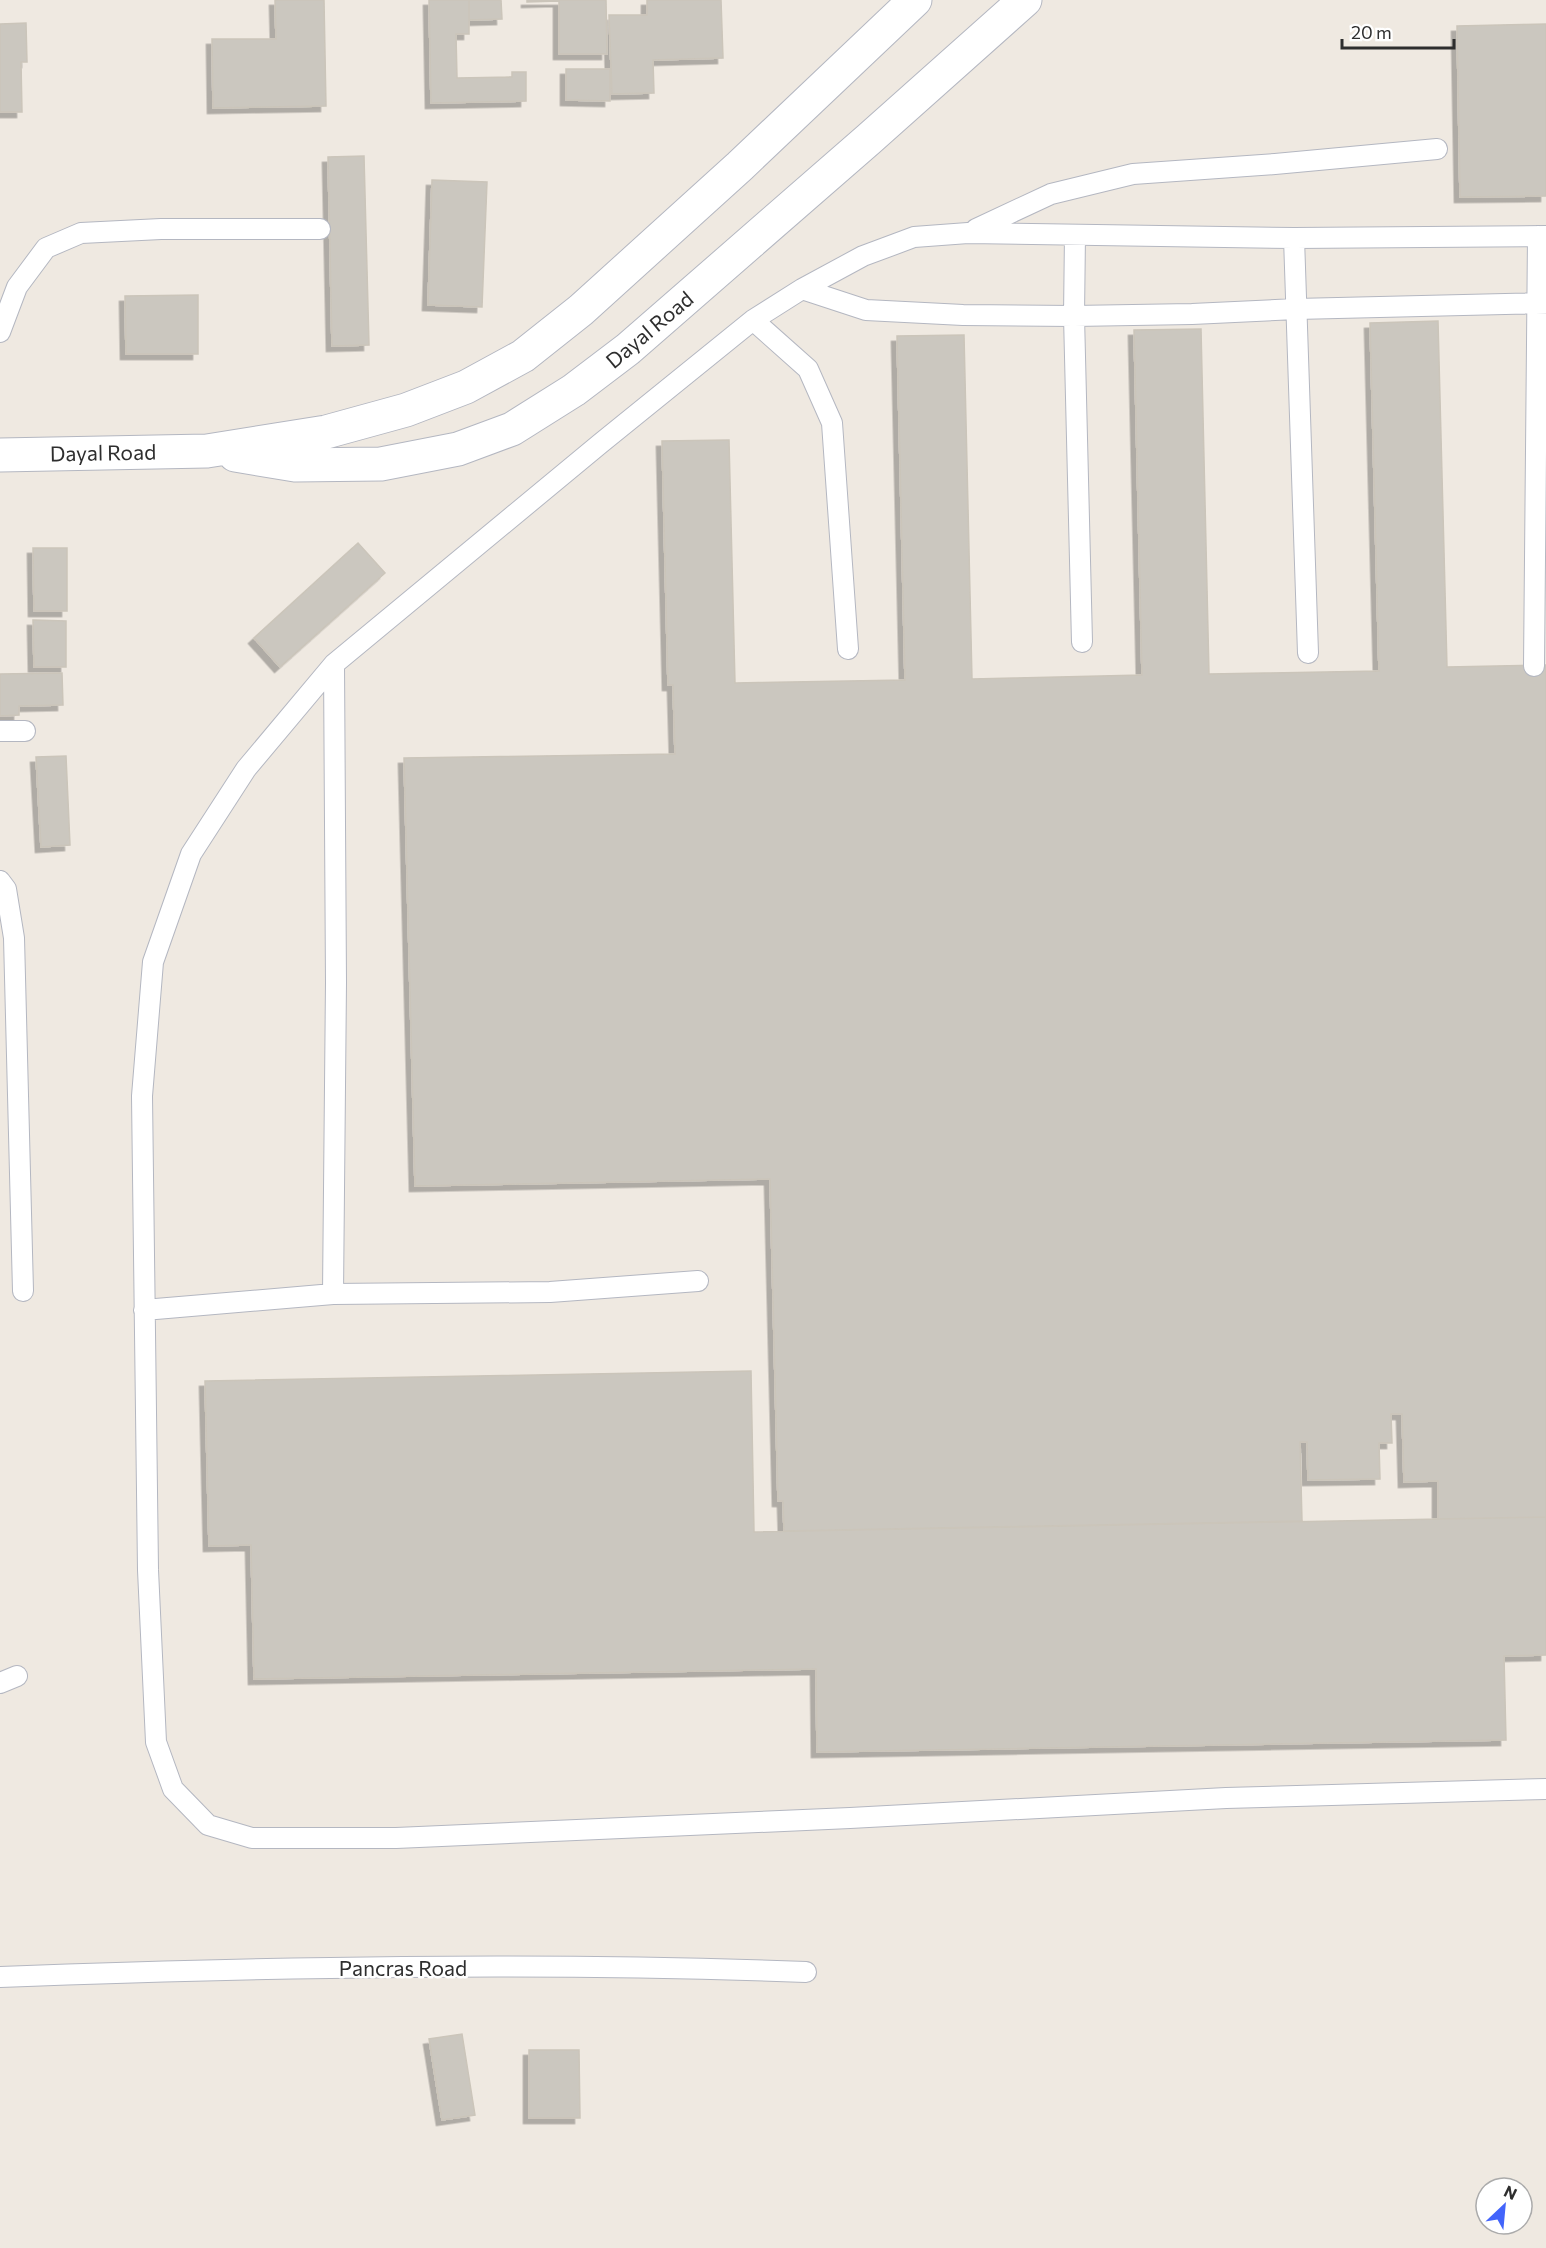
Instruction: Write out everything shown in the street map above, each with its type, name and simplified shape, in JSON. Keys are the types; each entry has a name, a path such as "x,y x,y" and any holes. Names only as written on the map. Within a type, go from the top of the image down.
{"street":[{"name":"Dayal Road","path":"0,455 207,451 326,432 406,410 466,387 524,356 581,310 714,190 915,0"},
{"name":"Dayal Road","path":"207,451 295,465 381,464 458,449 512,429 574,390 628,349 1018,6"}],"lane":[{"path":"968,233 1051,194 1133,174 1437,149"},
{"path":"0,332 17,287 46,248 81,233 161,229 320,229"},
{"path":"1534,666 1542,236 1294,238 1075,235 1024,232 968,233 914,237 863,256 802,289 753,320 334,664 246,769 192,854 153,962 142,1096 144,1310 148,1570 156,1742 173,1789 208,1825 252,1838 396,1838 850,1818 1226,1798 1546,1789"},
{"path":"1075,235 1074,316 1082,642"},
{"path":"1294,238 1308,653"},
{"path":"802,289 866,310 963,315 1192,314 1541,303"},
{"path":"753,320 808,369 832,423 848,649"},
{"path":"333,1294 336,982 334,664"},
{"path":"0,731 25,730"},
{"path":"0,881 6,889 14,938 23,1291"},
{"path":"144,1310 333,1294 550,1292 698,1281"},
{"name":"Pancras Road","path":"0,1977 295,1968 677,1967 806,1972"}],"building":[{"path":"275,0 324,0 326,106 213,108 212,39 276,39"},
{"path":"429,0 469,0 469,34 456,34 457,78 512,77 512,72 526,72 526,101 431,103"},
{"path":"469,0 501,0 502,19 469,20"},
{"path":"527,0 606,0 607,54 559,54 559,1 527,2"},
{"path":"647,0 721,0 723,58 653,60 654,93 612,94 609,15 647,15"},
{"path":"26,23 27,62 21,62 22,112 0,112 0,24"},
{"path":"1546,24 1546,196 1460,197 1457,26"},
{"path":"566,69 610,69 610,101 566,100"},
{"path":"364,156 369,345 332,346 328,157"},
{"path":"432,180 487,182 482,307 428,305"},
{"path":"198,295 198,354 126,354 125,296"},
{"path":"1438,321 1447,667 1546,665 1546,1517 1438,1519 1438,1481 1404,1482 1402,1414 1391,1414 1392,1443 1379,1443 1380,1479 1308,1480 1307,1442 1300,1442 1302,1521 784,1531 783,1501 778,1501 770,1179 415,1186 404,758 675,754 673,685 668,685 662,441 729,440 735,683 905,680 897,336 964,335 972,679 1142,675 1134,330 1201,329 1209,674 1379,671 1370,323"},
{"path":"358,543 385,573 280,667 254,638"},
{"path":"33,548 67,548 67,611 34,611"},
{"path":"33,620 66,621 66,667 34,667"},
{"path":"62,673 63,705 19,706 19,715 0,716 0,674"},
{"path":"66,756 70,845 41,847 36,757"},
{"path":"751,1371 754,1532 1546,1517 1546,1655 1504,1656 1506,1740 817,1752 816,1669 254,1679 251,1545 209,1546 205,1381"},
{"path":"462,2034 475,2115 442,2120 429,2039"},
{"path":"529,2050 579,2050 580,2118 529,2118"}]}
